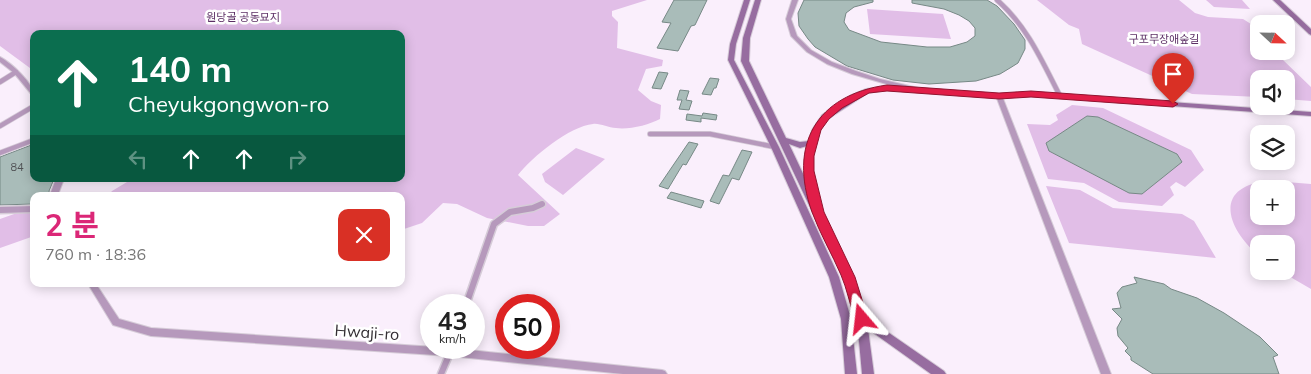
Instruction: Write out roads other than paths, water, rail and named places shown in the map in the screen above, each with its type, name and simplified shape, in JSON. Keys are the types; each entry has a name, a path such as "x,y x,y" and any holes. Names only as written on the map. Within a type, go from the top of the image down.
{"main road":[{"path":"747,0 733,44 731,60 775,147 834,277 846,319 852,374"},
{"path":"758,0 746,40 745,61 848,277 862,319 868,374"},
{"path":"1276,0 1311,33"},
{"path":"818,212 809,171 809,156 816,130 825,117 838,106 866,91 887,88 999,96 1031,94 1311,114"},
{"path":"784,140 800,145 812,143"},
{"path":"862,319 892,342 940,374"}],"street":[{"path":"795,0 788,12 788,22 796,38 808,50 829,63 860,75 916,89"},
{"path":"996,0 1012,12 1022,24 1060,96"},
{"path":"0,59 16,72 30,89"},
{"path":"0,82 16,72"},
{"path":"999,96 1106,374"},
{"path":"0,126 30,108"},
{"path":"650,134 710,134 775,147"},
{"path":"0,153 30,142"},
{"path":"470,294 494,224 510,212 542,204"},
{"path":"0,210 30,209"},
{"name":"Hwaji-ro","path":"94,287 116,322 151,332 420,348"},
{"name":"Hwaji-ro","path":"485,354 662,374"},
{"path":"441,374 447,359"}],"park label":[{"name":"원당골 공동묘지","path":"243,17"},
{"name":"구포무장애숲길","path":"1164,39"}]}
